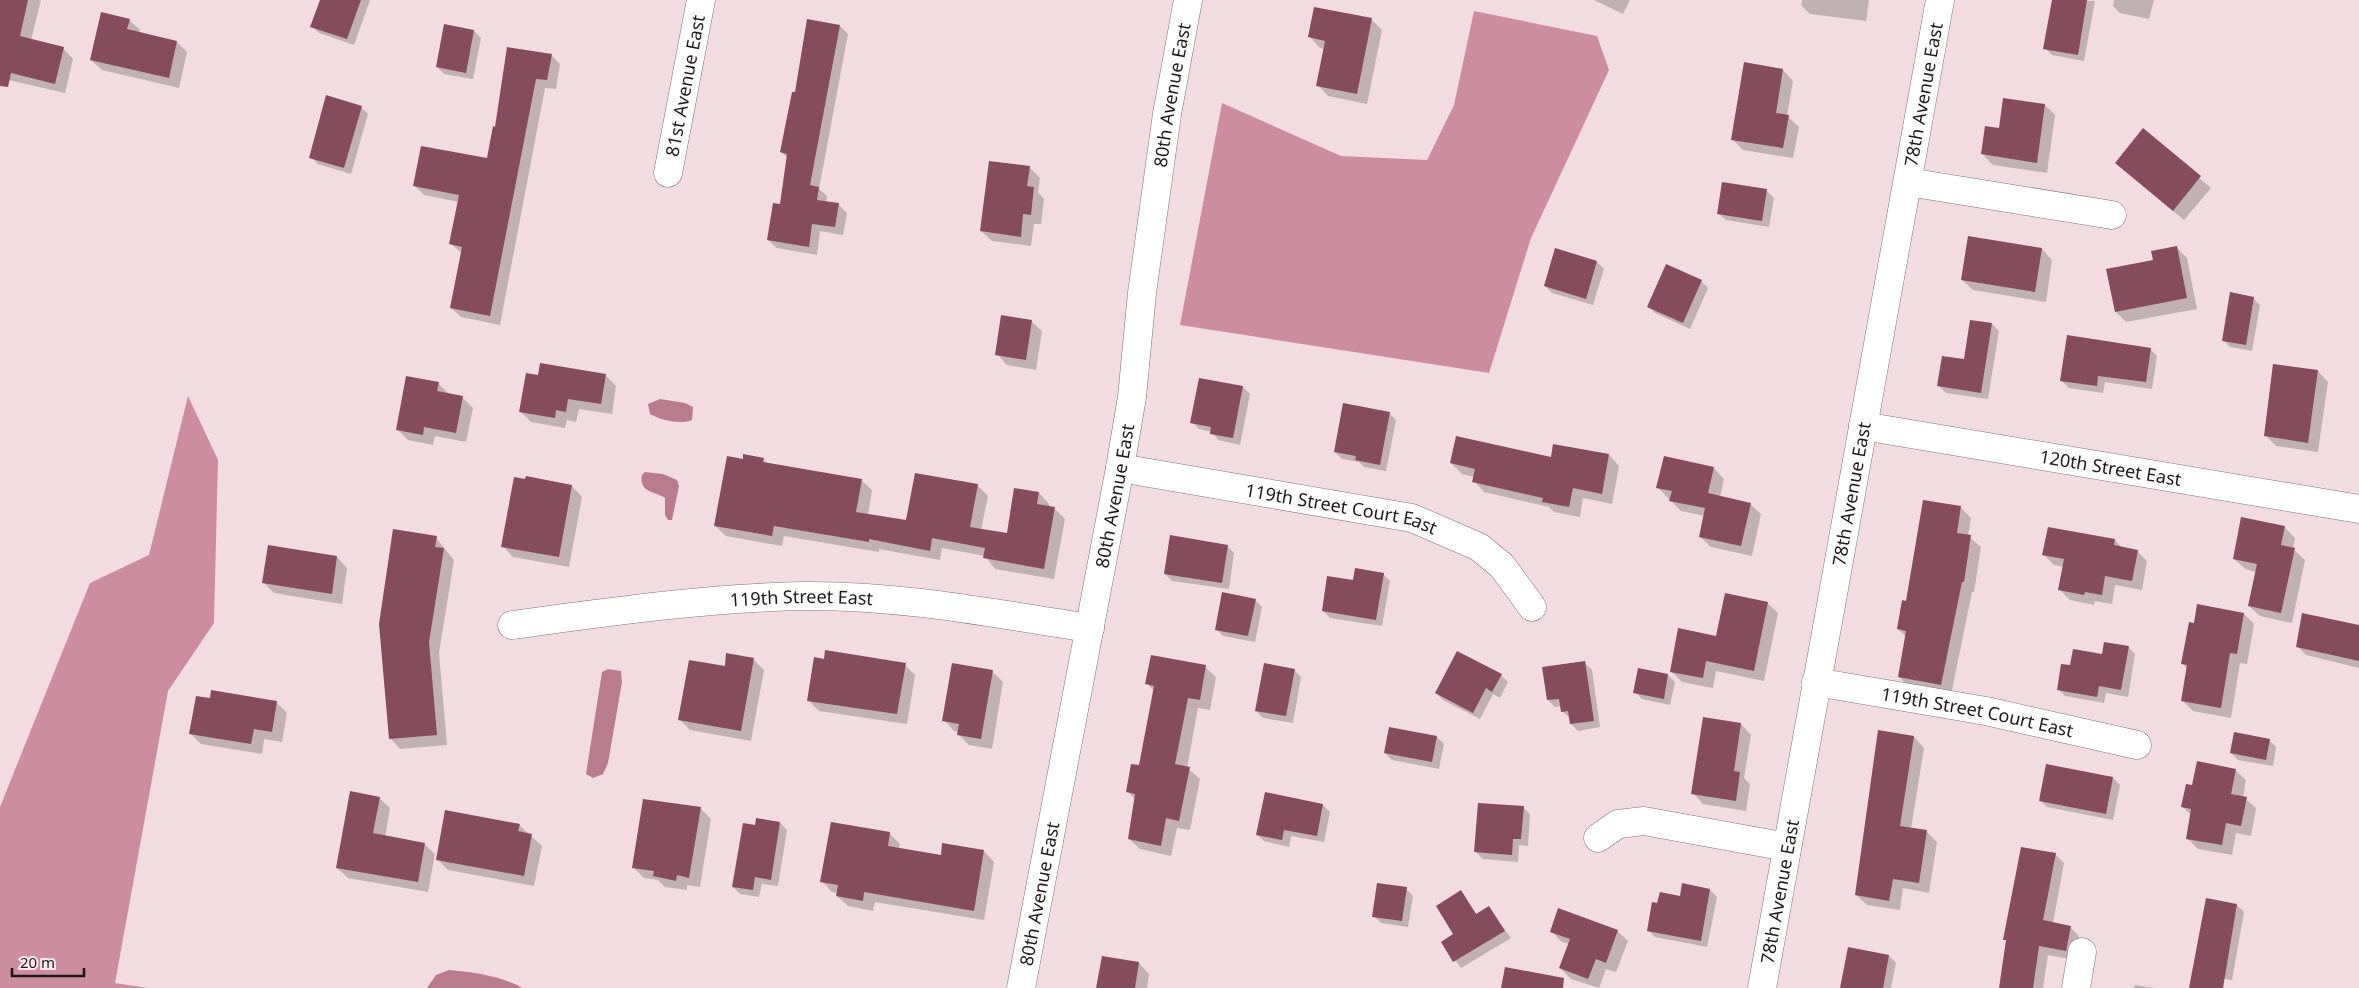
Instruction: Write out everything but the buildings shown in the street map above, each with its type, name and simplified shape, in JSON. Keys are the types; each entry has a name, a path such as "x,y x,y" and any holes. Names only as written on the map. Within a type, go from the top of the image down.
{"street":[{"name":"81st Avenue East","path":"668,173 701,0"},
{"name":"80th Avenue East","path":"1021,988 1120,468 1132,397 1142,293 1167,114 1188,0"},
{"name":"78th Avenue East","path":"1762,988 1940,0"},
{"path":"1908,182 2112,215"},
{"name":"120th Street East","path":"1863,426 2359,509"},
{"name":"119th Street Court East","path":"1120,468 1412,518 1479,547 1502,566 1532,607"},
{"name":"119th Street East","path":"512,625 705,600 807,596 891,600 1090,628"},
{"name":"119th Street Court East","path":"1816,682 1986,711 2137,745"},
{"path":"1598,838 1618,824 1644,821 1787,847"},
{"path":"2076,988 2082,952"}],"shaded area":[{"path":"1474,11 1597,36 1609,70 1531,238 1489,373 1180,325 1222,103 1341,156 1427,160 1454,105"},
{"path":"188,396 218,460 214,623 168,691 115,983 148,988 0,988 0,807 90,583 149,555"},
{"path":"660,399 685,403 693,407 692,420 683,422 671,421 650,414 648,404"},
{"path":"645,472 663,474 677,480 679,486 672,520 668,520 665,515 665,498 648,490 643,485 642,475"},
{"path":"608,669 621,671 622,682 608,763 603,774 593,778 586,774 602,672"},
{"path":"449,970 477,973 505,980 522,988 427,988 436,975"}]}
